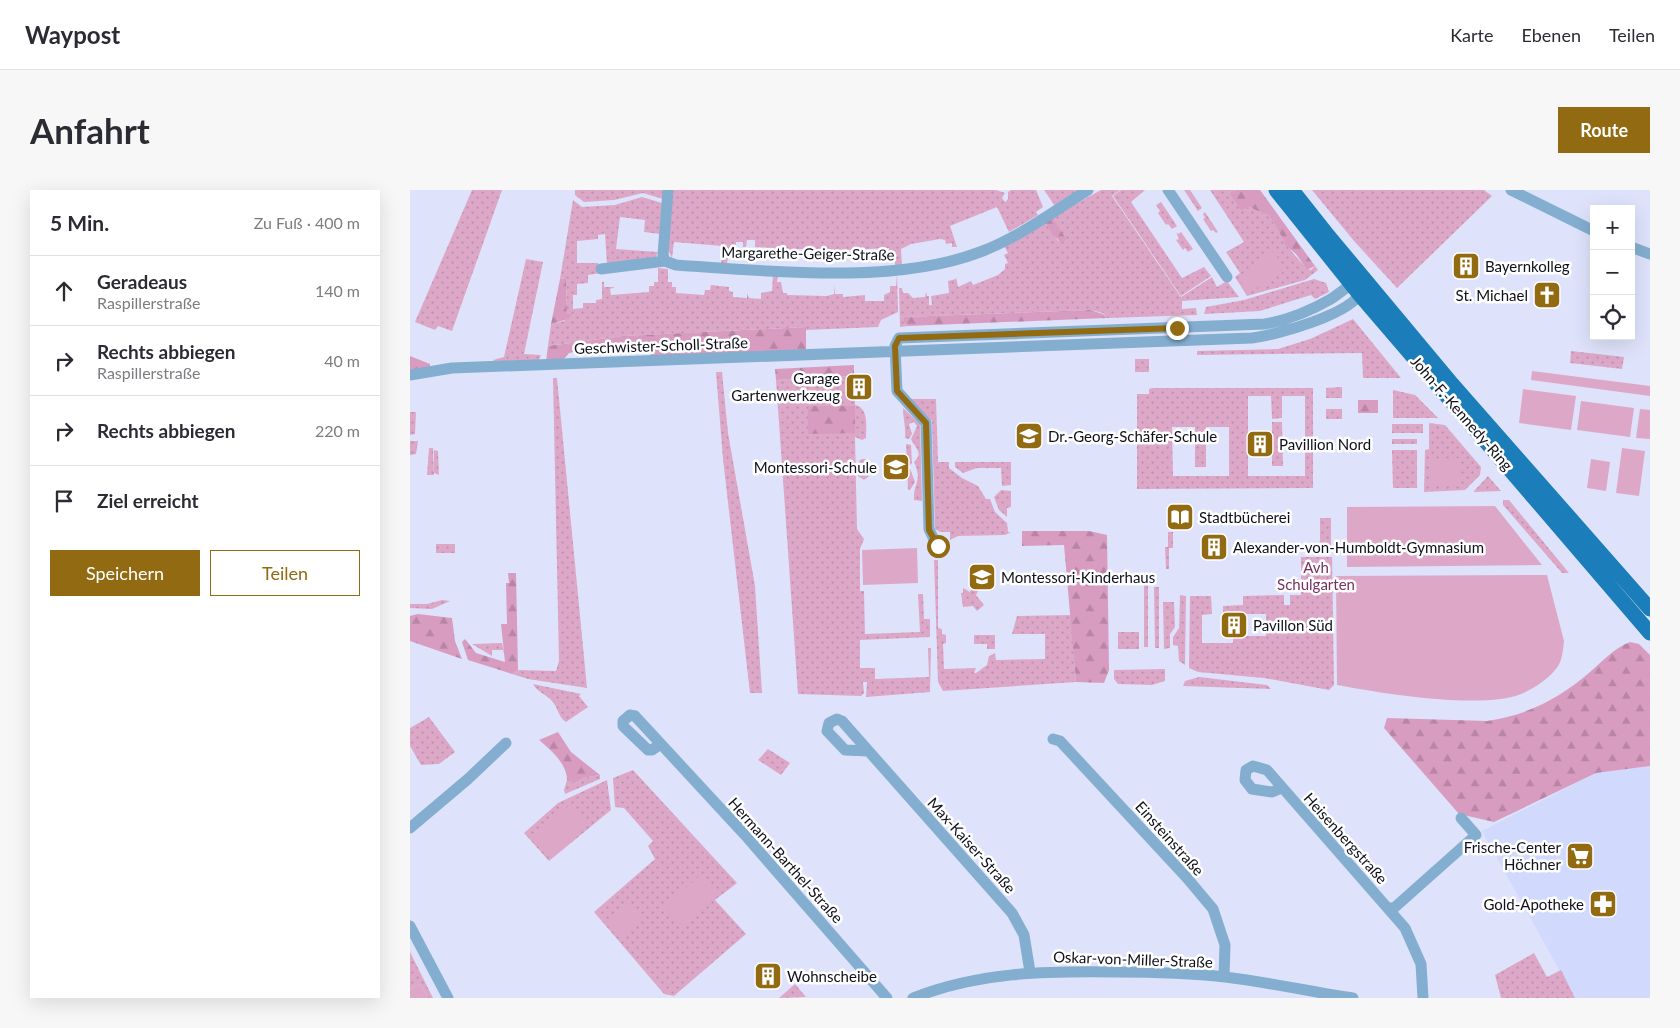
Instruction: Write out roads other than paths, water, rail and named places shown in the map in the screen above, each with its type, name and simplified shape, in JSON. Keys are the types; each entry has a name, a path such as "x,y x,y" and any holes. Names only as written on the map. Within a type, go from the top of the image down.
{"main road":[{"name":"John-F.-Kennedy-Ring","path":"1276,190 1359,287 1644,604 1650,633"},
{"name":"John-F.-Kennedy-Ring","path":"1292,190 1359,287"}],"street":[{"path":"665,261 663,255 668,190"},
{"name":"Margarethe-Geiger-Straße","path":"601,269 665,261 680,265 795,271 876,271 928,267 961,259 995,246 1088,190"},
{"path":"1168,190 1226,277"},
{"path":"1511,190 1590,229"},
{"path":"1635,248 1650,254"},
{"path":"938,546 929,530 926,423 898,394 896,342 905,336 918,339 1183,328 1273,322 1296,316 1359,287"},
{"name":"Geschwister-Scholl-Straße","path":"410,375 428,374 452,368 1252,338 1278,334 1311,323 1359,287"},
{"path":"1180,342 1183,328"},
{"name":"Einsteinstraße","path":"1053,739 1060,741 1187,878 1212,909 1225,944 1224,977"},
{"path":"410,828 468,779 506,743"},
{"name":"Hermann-Barthel-Straße","path":"660,744 745,835 887,998"},
{"name":"Max-Kaiser-Straße","path":"868,752 1012,913 1024,935 1030,972"},
{"name":"Heisenbergstraße","path":"1282,788 1405,928 1418,953 1423,975 1423,998"},
{"path":"1388,908 1394,908 1476,835 1461,818"},
{"path":"410,926 448,998"},
{"name":"Oskar-von-Miller-Straße","path":"913,998 960,983 1030,972 1145,972 1224,977 1353,998"}],"place":[{"name":"Bayernkolleg","path":"1466,266"},
{"name":"St. Michael","path":"1547,295"},
{"name":"Garage Gartenwerkzeug","path":"859,387"},
{"name":"Dr.-Georg-Schäfer-Schule","path":"1029,436"},
{"name":"Pavillion Nord","path":"1260,444"},
{"name":"Montessori-Schule","path":"896,467"},
{"name":"Stadtbücherei","path":"1180,517"},
{"name":"Alexander-von-Humboldt-Gymnasium","path":"1214,547"},
{"name":"Montessori-Kinderhaus","path":"982,577"},
{"name":"Pavillon Süd","path":"1234,625"},
{"name":"Frische-Center Höchner","path":"1580,856"},
{"name":"Gold-Apotheke","path":"1603,904"},
{"name":"Wohnscheibe","path":"768,976"}],"park label":[{"name":"Avh Schulgarten","path":"1316,576"}]}
